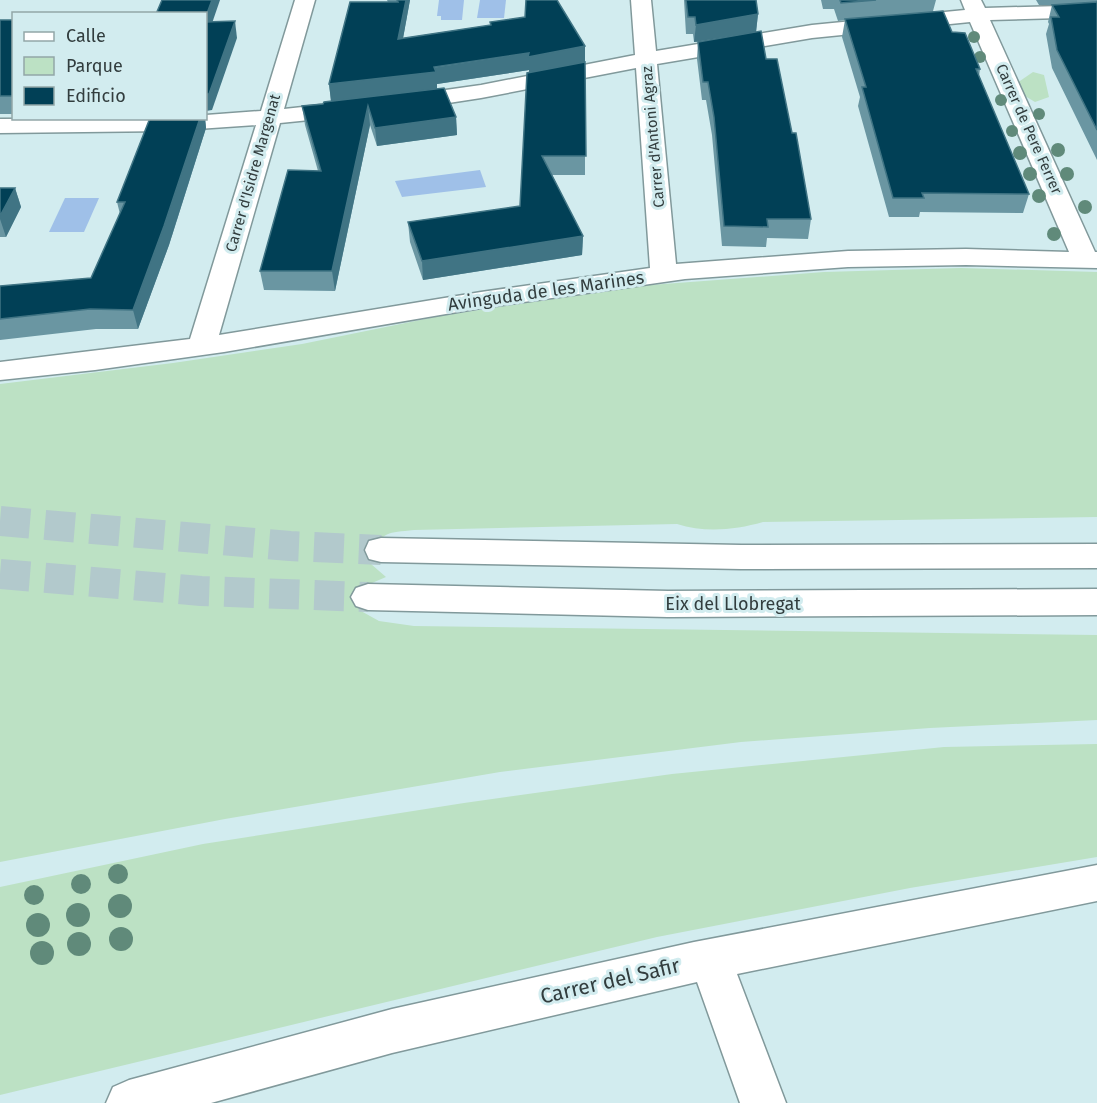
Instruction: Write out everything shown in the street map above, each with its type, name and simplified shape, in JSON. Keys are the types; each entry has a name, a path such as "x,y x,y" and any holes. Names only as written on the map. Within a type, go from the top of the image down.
{"main road":[{"name":"Carrer d'Isidre Margenat","path":"202,346 304,0"},
{"name":"Carrer d'Antoni Agraz","path":"641,0 664,274"},
{"path":"387,104 446,98 712,47 882,23 975,7 1097,11"},
{"name":"Carrer de Pere Ferrer","path":"975,7 1091,259"},
{"path":"0,126 168,124 270,117 364,107"},
{"name":"Avinguda de les Marines","path":"0,371 202,346 470,302 664,274 848,259 966,257 1091,259"},
{"path":"381,550 741,557 1097,556"},
{"name":"Eix del Llobregat","path":"368,597 668,604 1097,602"},
{"name":"Carrer del Safir","path":"129,1103 230,1089 392,1031 710,959 1097,883"},
{"path":"710,959 763,1103"}],"green space":[{"path":"1033,72 1044,75 1049,97 1035,102 1020,93 1017,83"},
{"path":"961,268 1097,272 1097,517 763,522 720,529 698,529 677,524 398,532 383,537 369,554 371,564 386,577 372,583 359,598 361,611 379,621 414,626 1097,635 1097,720 930,728 741,742 500,772 225,819 0,862 0,384 173,363 302,344 440,316 637,286 824,272"},
{"path":"1097,744 1097,857 910,888 657,937 0,1095 0,887 203,844 464,803 672,774 944,747"}],"water":[{"path":"439,0 464,0 462,20 441,20 441,16 437,16"},
{"path":"480,0 506,0 504,18 477,18"},
{"path":"480,170 486,187 402,197 395,181"},
{"path":"65,198 99,198 84,232 49,232"}],"building":[{"path":"162,0 212,0 207,13 157,12"},
{"path":"397,0 406,0 398,39 491,25 490,22 525,17 526,0 557,0 585,46 528,57 529,53 434,67 436,72 329,84 350,2 398,2"},
{"path":"686,0 756,0 758,14 696,25 695,17 688,17"},
{"path":"840,0 876,0 841,3"},
{"path":"1097,2 1097,130 1057,50 1051,17 1059,17 1052,5"},
{"path":"943,11 952,32 965,33 980,69 976,69 1029,194 922,193 924,198 893,198 862,87 866,87 845,19"},
{"path":"0,20 12,20 12,96 0,96"},
{"path":"235,21 209,94 207,94 207,22"},
{"path":"761,31 766,59 777,59 792,133 796,133 811,219 767,219 768,227 724,226 714,117 708,82 703,82 698,42"},
{"path":"585,62 586,156 542,156 583,236 422,261 408,222 520,206 527,73"},
{"path":"444,88 456,117 375,128 368,106 332,271 260,271 288,170 321,171 302,106"},
{"path":"149,120 199,120 133,310 90,309 0,319 0,286 91,278 125,202 117,202"},
{"path":"0,188 15,188 0,216"}],"tunnel":[{"path":"0,521 290,546 381,550"},
{"path":"0,574 201,591 368,597"}]}
